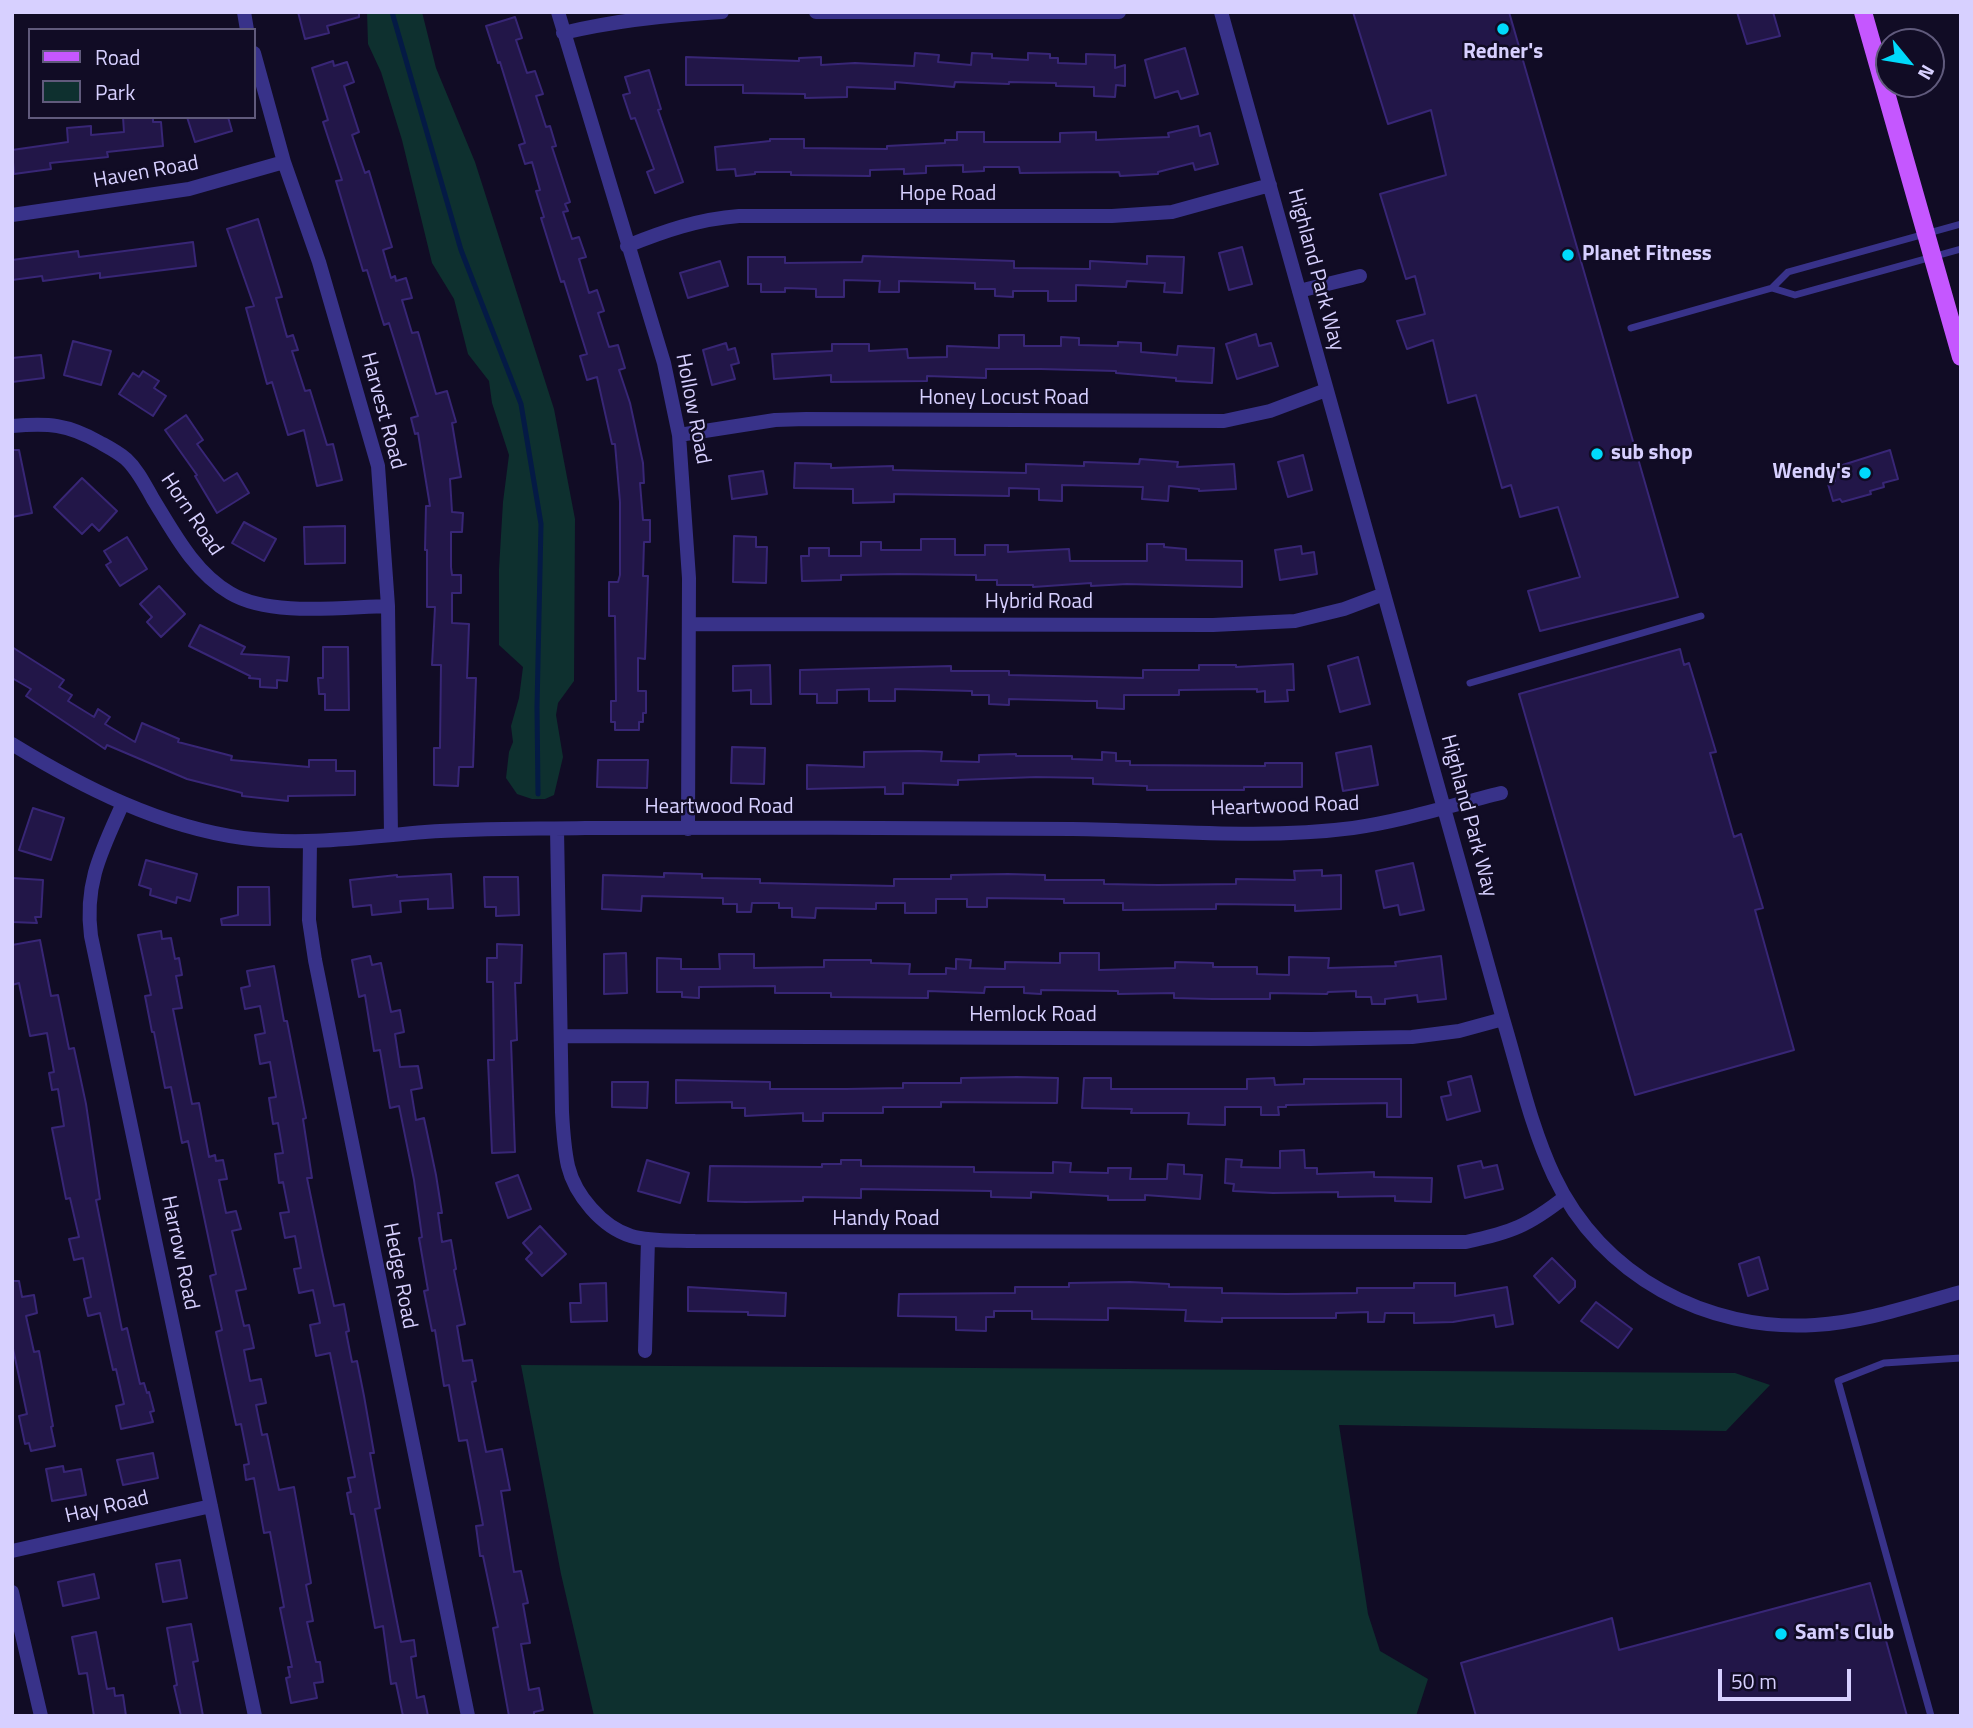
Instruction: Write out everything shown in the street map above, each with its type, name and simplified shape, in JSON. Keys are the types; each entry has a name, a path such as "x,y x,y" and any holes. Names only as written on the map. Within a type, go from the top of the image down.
{"main road":[{"path":"1863,12 1961,357"}],"street":[{"name":"Hollow Road","path":"558,12 664,363 679,435 690,624 688,829"},
{"path":"564,33 612,22 722,12"},
{"path":"816,12 1119,12"},
{"name":"Highland Park Way","path":"1221,12 1503,1019 1538,1138 1565,1196 1585,1228 1638,1277 1692,1307 1727,1318 1762,1325 1835,1323 1876,1316 1961,1292"},
{"name":"Harvest Road","path":"256,60 284,162 319,262 375,451 384,528 388,606 391,835"},
{"name":"Haven Road","path":"12,215 189,189 284,162"},
{"name":"Hope Road","path":"627,246 685,224 713,218 1112,216 1160,213 1205,205 1270,185"},
{"path":"1299,291 1360,275"},
{"name":"Honey Locust Road","path":"679,435 764,421 806,419 1224,421 1270,411 1326,390"},
{"name":"Horn Road","path":"12,426 64,426 90,437 126,460 137,471 194,563 230,594 255,603 299,607 388,606"},
{"name":"Hybrid Road","path":"690,624 1227,624 1295,621 1345,609 1384,594"},
{"name":"Heartwood Road","path":"12,744 80,783 123,803 180,823 239,837 310,841 430,832 557,829 1072,829 1233,833 1321,831 1386,822 1501,793"},
{"name":"Harrow Road","path":"123,803 91,882 90,928 255,1716"},
{"name":"Handy Road","path":"557,829 564,1143 568,1168 574,1184 594,1211 607,1224 632,1236 695,1241 1466,1242 1499,1235 1525,1225 1565,1196"},
{"name":"Hedge Road","path":"310,841 309,920 314,960 468,1716"},
{"name":"Hemlock Road","path":"562,1036 1374,1038 1412,1037 1459,1031 1503,1019"},
{"path":"645,1351 648,1239"},
{"name":"Hay Road","path":"12,1551 211,1506"},
{"path":"12,1592 41,1716"}],"lane":[{"path":"1631,328 1772,288 1788,272 1961,224"},
{"path":"1772,288 1795,295 1961,248"},
{"path":"1469,683 1701,616"},
{"path":"1931,1716 1838,1381 1884,1363 1961,1358"}],"green space":[{"path":"367,12 422,12 436,68 475,162 554,409 575,519 574,681 558,703 556,715 563,757 554,795 545,799 532,799 517,794 506,778 513,742 511,726 519,698 523,667 499,645 499,569 509,455 492,403 489,381 468,354 454,299 432,263 402,140 381,72 368,44"},
{"path":"521,1365 1735,1373 1770,1385 1726,1431 1339,1425 1368,1614 1380,1651 1428,1679 1416,1716 594,1716 561,1574"}],"building":[{"path":"298,12 359,12 359,17 327,26 329,33 305,39"},
{"path":"1353,12 1509,12 1678,597 1540,631 1528,591 1580,577 1558,507 1520,517 1511,485 1502,488 1476,395 1448,403 1433,340 1407,349 1397,321 1425,314 1415,276 1406,279 1380,194 1446,175 1431,110 1388,124"},
{"path":"1737,12 1773,12 1780,36 1747,44"},
{"path":"515,17 522,38 516,40 527,73 535,71 543,94 536,96 546,127 550,126 556,146 552,147 570,202 565,204 568,211 563,212 572,239 579,237 586,257 579,259 589,293 597,290 604,311 598,313 609,347 618,345 625,368 619,370 630,403 643,463 644,483 640,483 643,520 650,520 650,542 644,542 643,576 648,576 645,659 638,658 638,691 646,691 646,713 643,713 643,722 639,722 639,730 615,730 615,722 611,722 611,701 616,701 615,616 609,616 609,582 618,582 620,575 620,502 615,444 612,444 597,377 587,380 580,356 587,354 541,218 544,217 536,191 540,190 532,162 525,164 519,145 525,143 486,26"},
{"path":"1185,48 1198,94 1181,99 1178,91 1155,98 1145,60"},
{"path":"915,53 939,55 938,62 971,65 972,53 992,54 992,58 1028,60 1028,53 1050,54 1050,58 1058,58 1058,63 1086,64 1086,54 1115,55 1115,68 1125,65 1125,86 1116,85 1115,97 1094,96 1094,87 1056,86 1056,83 955,82 954,87 895,82 895,89 847,87 847,97 805,98 805,94 743,93 743,85 686,85 686,57 799,61 799,58 821,57 821,65 855,63 914,66"},
{"path":"333,61 334,66 347,62 354,82 344,86 359,132 352,135 365,173 369,171 392,247 383,250 391,278 395,276 396,281 406,278 412,298 402,300 412,333 418,332 436,394 447,391 456,422 452,423 461,477 450,479 452,512 463,513 462,532 451,532 452,575 461,575 461,593 452,593 452,623 469,624 467,678 476,678 473,767 459,767 458,786 434,785 434,748 440,748 441,665 432,665 435,607 427,607 425,550 426,506 430,506 418,433 415,434 411,418 418,416 389,323 384,325 367,270 363,271 336,181 342,180 323,122 328,120 312,68"},
{"path":"649,70 661,109 658,110 683,182 655,193 647,172 654,169 635,118 631,119 623,95 630,93 625,77"},
{"path":"123,119 153,119 153,122 161,122 163,146 107,152 108,157 50,163 51,169 14,174 12,150 68,142 67,128 91,126 91,135 124,132"},
{"path":"188,119 229,119 232,131 195,142"},
{"path":"1198,126 1200,136 1210,133 1218,164 1195,170 1193,163 1158,174 1120,176 1119,172 1020,173 1019,167 984,167 984,171 963,172 963,165 926,166 926,173 904,174 904,169 870,170 870,176 755,172 736,176 735,169 717,170 715,147 770,139 804,139 804,148 887,149 887,146 945,143 945,140 957,140 957,132 984,132 984,142 1060,142 1060,133 1096,132 1096,140 1169,137 1168,133"},
{"path":"258,219 282,297 276,298 287,337 293,335 298,350 292,351 305,391 310,390 327,445 333,444 342,480 317,486 304,430 288,435 272,382 267,384 246,308 254,306 227,229"},
{"path":"193,242 196,266 100,278 100,273 43,281 42,276 12,280 12,260 78,251 79,257"},
{"path":"1242,247 1252,284 1229,290 1219,253"},
{"path":"863,256 1014,261 1014,268 1090,269 1090,261 1147,264 1147,256 1184,257 1182,293 1164,292 1165,283 1127,281 1126,287 1076,285 1076,301 1048,301 1048,291 1013,291 1013,297 995,296 995,289 975,289 975,283 899,281 899,292 879,292 880,281 844,280 844,297 816,297 816,289 785,288 785,292 761,292 761,284 748,284 748,257 785,257 785,263 862,262"},
{"path":"720,261 728,286 688,298 680,273"},
{"path":"1256,334 1259,346 1271,343 1278,366 1237,379 1226,344"},
{"path":"999,335 1024,335 1024,346 1061,346 1061,337 1079,338 1079,345 1118,346 1118,342 1141,343 1141,352 1177,355 1178,346 1214,348 1212,383 1176,381 1176,378 1116,371 1041,369 986,369 986,378 927,376 927,381 831,382 831,375 774,379 772,354 832,351 832,344 869,344 869,351 907,349 908,358 947,357 947,346 999,348"},
{"path":"73,341 111,351 101,385 64,375"},
{"path":"726,343 728,350 735,348 739,363 731,365 735,379 712,385 703,350"},
{"path":"41,355 44,378 12,382 12,358"},
{"path":"143,371 159,381 154,388 166,396 153,416 119,394 133,373 139,377"},
{"path":"186,415 203,440 197,444 224,481 237,473 249,493 217,513 195,476 197,475 165,430"},
{"path":"12,450 19,450 32,513 12,517"},
{"name":"Wendy's","path":"1890,450 1898,479 1883,483 1884,487 1870,491 1871,494 1842,502 1840,499 1833,501 1828,484 1835,481 1833,468"},
{"path":"1303,455 1312,490 1288,497 1278,462"},
{"path":"1140,459 1178,462 1177,467 1234,464 1236,489 1199,491 1169,486 1168,501 1142,499 1143,487 1062,485 1062,501 1039,500 1039,489 1009,488 1009,496 894,494 894,502 853,503 853,489 794,488 795,463 831,464 831,468 893,466 893,470 1026,473 1026,464 1139,464"},
{"path":"763,471 767,494 732,499 729,476"},
{"path":"82,478 117,511 99,531 92,524 82,534 54,507"},
{"path":"244,522 276,539 264,561 232,543"},
{"path":"345,526 345,563 305,564 304,527"},
{"path":"734,536 756,537 756,547 767,547 766,583 733,582"},
{"path":"127,537 147,569 120,586 106,565 111,562 104,551"},
{"path":"921,539 955,539 955,555 985,555 985,545 1008,545 1008,552 1069,549 1070,561 1147,561 1147,544 1164,544 1164,547 1186,549 1186,560 1242,561 1242,587 1127,584 1091,586 1091,583 1033,587 997,585 997,580 976,580 976,575 841,575 841,580 802,581 801,556 809,556 809,548 829,548 829,556 861,556 861,542 881,542 881,550 921,550"},
{"path":"1301,546 1302,554 1314,552 1317,574 1280,580 1275,550"},
{"path":"159,586 185,614 161,637 147,622 152,617 140,604"},
{"path":"200,625 245,647 241,654 289,657 287,681 277,680 277,688 260,687 260,679 249,678 250,676 189,646"},
{"path":"12,647 64,680 59,687 72,695 68,701 94,717 98,709 110,717 105,724 135,742 142,723 179,739 178,742 232,756 231,760 309,767 309,760 336,760 336,771 355,771 355,795 288,796 288,801 242,796 242,793 187,779 107,745 105,749 26,696 31,689 12,678"},
{"path":"323,647 348,647 349,710 325,710 325,694 319,694 318,678 323,678"},
{"path":"1680,649 1684,665 1689,663 1716,752 1710,753 1734,837 1741,834 1763,908 1755,910 1794,1050 1635,1095 1519,694"},
{"path":"1358,657 1370,704 1340,712 1328,666"},
{"path":"1293,664 1294,690 1287,690 1288,701 1265,702 1265,691 1257,692 1257,689 1179,690 1179,695 1124,695 1124,709 1097,708 1097,701 1009,699 1009,705 989,704 989,695 972,695 972,691 895,689 895,701 869,701 869,689 837,690 837,703 817,703 817,694 800,694 800,670 951,666 951,671 1009,671 1009,675 1143,678 1143,670 1199,670 1199,665 1236,667"},
{"path":"770,665 771,704 751,704 751,690 733,691 733,666"},
{"path":"1371,746 1378,785 1343,791 1336,753"},
{"path":"732,747 765,748 764,784 731,783"},
{"path":"864,752 942,752 941,761 979,762 979,755 1016,754 1102,760 1102,752 1116,753 1116,761 1130,761 1130,765 1265,766 1265,763 1302,763 1302,787 1147,790 1147,786 1093,784 1093,778 1036,777 958,780 958,785 903,783 903,794 885,794 885,787 807,789 807,765 864,767"},
{"path":"598,760 648,760 647,788 597,787"},
{"path":"33,808 64,818 51,860 19,850"},
{"path":"146,860 197,874 190,901 177,897 176,903 150,895 151,889 139,885"},
{"path":"1413,863 1424,910 1400,915 1398,905 1384,908 1376,871"},
{"path":"1322,870 1322,876 1341,875 1341,909 1295,911 1295,905 1216,904 1216,909 1123,910 1123,903 1064,903 1064,899 987,898 987,907 967,907 967,899 936,899 936,913 905,913 905,903 876,903 876,909 816,908 815,918 792,917 792,908 779,908 779,903 752,903 751,912 737,912 737,904 723,904 723,898 642,896 641,911 602,909 603,875 664,877 664,873 702,874 702,878 760,879 760,883 894,886 894,879 951,879 951,875 1008,874 1045,875 1045,880 1104,880 1104,884 1158,885 1236,884 1236,879 1295,880 1294,871"},
{"path":"451,874 453,908 428,909 428,899 400,901 401,912 372,915 371,905 353,907 350,880 397,875"},
{"path":"484,877 518,877 519,915 496,916 496,907 485,907"},
{"path":"12,878 43,880 41,917 35,917 37,923 12,922"},
{"path":"238,887 269,887 270,925 222,925 221,919 238,915"},
{"path":"161,931 162,939 171,938 175,959 179,958 182,975 176,976 182,1008 173,1009 192,1104 199,1103 209,1157 215,1155 216,1161 223,1160 227,1179 219,1180 226,1213 236,1211 241,1229 232,1231 246,1289 236,1291 244,1326 249,1325 254,1348 244,1350 250,1381 261,1379 266,1403 256,1405 262,1435 267,1434 279,1490 294,1487 311,1583 306,1585 313,1621 307,1622 316,1662 320,1662 323,1682 314,1683 317,1698 291,1703 286,1678 290,1677 288,1667 292,1667 280,1608 284,1607 270,1532 264,1533 254,1478 246,1480 244,1465 249,1464 241,1424 236,1425 216,1332 222,1330 210,1276 216,1274 188,1141 182,1143 171,1087 165,1088 145,996 151,995 138,935"},
{"path":"40,940 51,996 58,995 69,1049 74,1048 86,1104 100,1199 96,1200 122,1330 127,1328 140,1384 144,1383 147,1393 149,1392 154,1411 150,1412 153,1422 121,1429 116,1406 124,1404 116,1369 113,1370 100,1313 88,1316 84,1299 91,1297 83,1258 74,1260 69,1239 79,1237 70,1198 66,1199 52,1128 64,1126 58,1089 52,1090 49,1073 54,1072 47,1033 30,1036 19,983 12,985 12,945"},
{"path":"497,944 522,945 521,983 515,983 517,1040 511,1041 515,1152 492,1153 488,1060 494,1060 493,982 487,982 487,958 497,958"},
{"path":"626,953 627,993 604,994 604,954"},
{"path":"1060,953 1099,953 1099,970 1175,968 1175,962 1213,963 1213,967 1257,967 1257,974 1289,975 1289,957 1329,958 1328,968 1396,966 1395,962 1441,956 1446,999 1418,1002 1417,995 1385,999 1385,1004 1372,1004 1371,997 1356,997 1356,991 1327,994 1270,993 1270,999 1212,999 1174,998 1174,993 1118,994 1118,991 1041,990 1041,994 1024,993 1024,987 985,987 984,993 928,991 928,998 831,997 831,993 775,993 775,986 699,987 699,998 682,997 682,992 657,992 657,958 681,959 681,969 720,969 719,954 754,954 754,968 824,967 824,960 871,960 871,963 910,964 909,974 946,974 946,968 956,969 956,959 971,960 970,968 1005,969 1005,962 1060,963"},
{"path":"370,956 372,965 381,963 391,1012 400,1010 404,1032 395,1034 400,1067 418,1066 422,1088 411,1090 416,1120 424,1118 436,1175 442,1213 438,1213 442,1242 451,1240 465,1324 457,1326 463,1361 472,1360 476,1381 472,1382 486,1452 502,1449 510,1490 501,1491 514,1572 521,1571 528,1603 523,1604 530,1643 521,1644 529,1690 539,1688 543,1710 534,1712 534,1716 509,1716 493,1628 498,1627 483,1556 480,1556 476,1526 483,1525 467,1440 459,1441 449,1385 444,1386 435,1330 432,1331 424,1291 428,1290 419,1238 422,1237 414,1180 399,1106 390,1108 380,1050 374,1051 365,995 359,997 352,960"},
{"path":"274,966 306,1118 303,1119 312,1178 307,1178 322,1251 334,1306 344,1304 352,1362 357,1361 364,1396 374,1453 370,1453 380,1508 375,1509 401,1642 414,1640 416,1656 411,1657 417,1698 424,1696 428,1716 403,1716 396,1683 391,1684 383,1626 375,1628 354,1514 351,1514 347,1493 351,1492 348,1478 355,1477 330,1353 316,1356 310,1325 320,1323 313,1290 299,1293 294,1269 301,1268 295,1236 285,1238 280,1213 289,1212 283,1182 279,1183 275,1154 283,1153 278,1123 273,1124 269,1098 276,1097 270,1062 260,1064 255,1035 265,1033 260,1006 245,1009 241,988 250,986 247,971"},
{"path":"1471,1076 1480,1111 1447,1120 1441,1097 1451,1095 1448,1082"},
{"path":"961,1078 1058,1078 1057,1103 941,1102 941,1107 883,1107 883,1113 823,1113 823,1121 803,1121 803,1113 745,1116 745,1108 732,1108 732,1102 676,1103 676,1080 770,1082 770,1089 846,1089 903,1088 903,1083 961,1083"},
{"path":"1084,1078 1111,1078 1111,1089 1247,1089 1247,1079 1274,1078 1275,1085 1304,1084 1304,1079 1401,1079 1401,1117 1387,1117 1387,1103 1286,1105 1278,1107 1279,1115 1261,1115 1261,1107 1225,1107 1225,1125 1188,1124 1189,1113 1131,1113 1132,1109 1082,1108"},
{"path":"612,1082 648,1082 647,1108 612,1107"},
{"path":"1304,1150 1305,1168 1317,1168 1317,1174 1374,1172 1374,1177 1432,1178 1431,1202 1395,1201 1395,1196 1338,1197 1338,1192 1233,1191 1234,1184 1225,1183 1226,1159 1242,1160 1241,1167 1280,1168 1280,1151"},
{"path":"647,1160 689,1173 680,1203 638,1191"},
{"path":"841,1160 861,1160 861,1166 974,1167 974,1172 1053,1173 1053,1162 1071,1163 1070,1172 1108,1173 1108,1168 1131,1168 1130,1179 1167,1179 1168,1164 1184,1165 1184,1174 1202,1175 1200,1199 1145,1195 1145,1200 1108,1200 1108,1196 1031,1192 1031,1198 991,1197 991,1191 861,1189 861,1198 803,1197 803,1201 708,1201 710,1166 822,1167 822,1164 841,1164"},
{"path":"1481,1161 1483,1168 1497,1165 1503,1189 1465,1198 1458,1166"},
{"path":"518,1175 531,1209 508,1218 496,1183"},
{"path":"540,1226 566,1254 542,1276 526,1259 532,1253 523,1243"},
{"path":"1759,1257 1768,1289 1748,1296 1739,1264"},
{"path":"1552,1258 1575,1281 1575,1287 1559,1303 1534,1276"},
{"path":"12,1281 19,1281 22,1297 34,1295 37,1313 26,1316 34,1352 39,1351 53,1426 55,1446 31,1451 29,1443 25,1444 19,1416 27,1414 12,1344"},
{"path":"606,1283 607,1321 571,1322 570,1303 581,1303 580,1284"},
{"path":"1069,1283 1169,1284 1169,1287 1222,1288 1222,1293 1286,1294 1357,1293 1357,1288 1414,1288 1414,1283 1455,1283 1455,1296 1507,1287 1513,1324 1496,1327 1494,1315 1453,1322 1414,1323 1414,1313 1385,1313 1384,1322 1368,1322 1368,1312 1336,1313 1336,1318 1222,1318 1222,1322 1185,1321 1186,1310 1108,1308 1108,1320 1032,1319 1032,1311 994,1311 994,1317 986,1317 986,1331 956,1330 956,1317 898,1316 899,1294 1015,1293 1015,1287 1069,1287"},
{"path":"688,1287 786,1293 785,1316 688,1311"},
{"path":"1596,1302 1632,1329 1618,1348 1581,1321"},
{"path":"153,1453 158,1478 123,1485 117,1460"},
{"path":"63,1466 64,1472 81,1469 86,1495 52,1501 46,1469"},
{"path":"180,1560 187,1598 163,1602 156,1564"},
{"path":"94,1574 99,1598 63,1606 58,1582"},
{"name":"Sam's Club","path":"1870,1583 1907,1716 1476,1716 1461,1663 1612,1618 1619,1650"},
{"path":"191,1624 198,1661 193,1662 203,1716 181,1716 174,1686 177,1685 167,1628"},
{"path":"96,1632 107,1689 114,1688 115,1696 123,1695 126,1716 94,1716 87,1673 79,1674 72,1637"}],"waterway":[{"path":"392,12 461,250 521,404 541,524 538,794"}],"place":[{"name":"Redner's","path":"1503,29"},
{"name":"Planet Fitness","path":"1568,255"},
{"name":"sub shop","path":"1597,454"},
{"name":"Wendy's","path":"1865,473"},
{"name":"Sam's Club","path":"1781,1634"}]}
